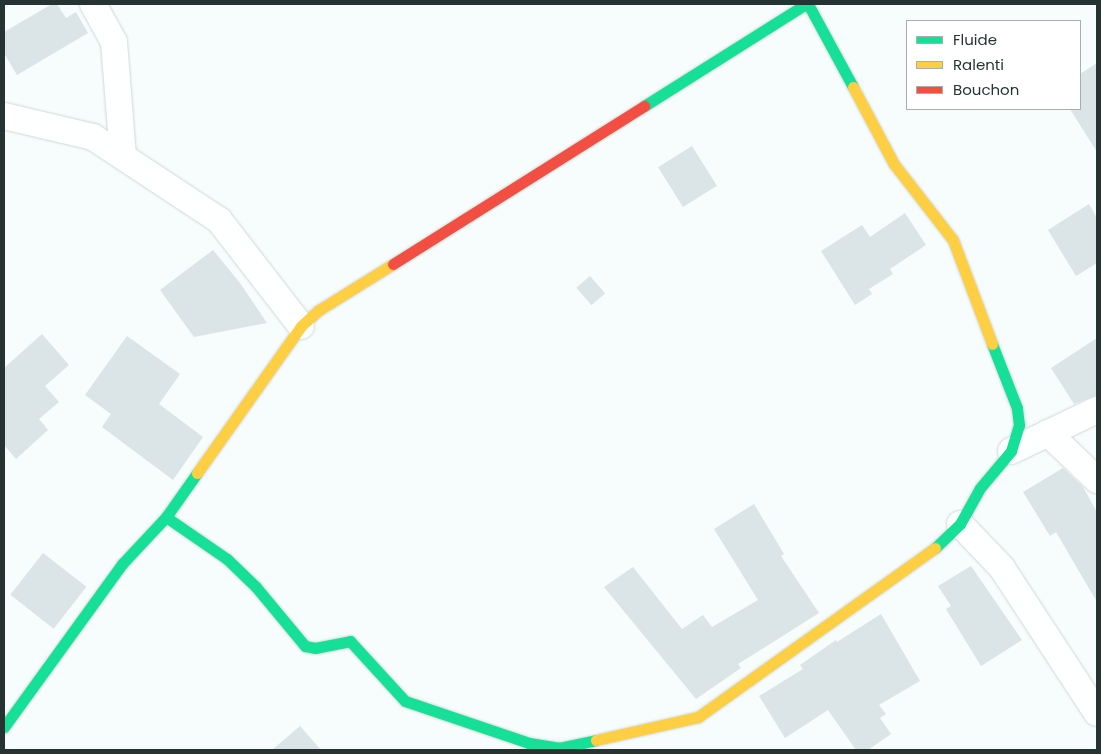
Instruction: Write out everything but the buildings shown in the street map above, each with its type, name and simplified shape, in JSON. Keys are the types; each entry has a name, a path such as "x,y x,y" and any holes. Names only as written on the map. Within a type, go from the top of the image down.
{"street":[{"path":"92,4 114,42 123,156"},
{"path":"4,727 122,564 166,517 301,326 327,305 807,4 894,164 914,193 953,240 966,266 1017,408 1019,425 1011,451 980,488 960,524 924,559 880,593 698,717 559,748 529,744 405,701 350,642 344,640 315,648 305,646 256,587 227,560 166,517"},
{"path":"4,116 93,136 219,220 301,326"},
{"path":"1011,451 1097,410"},
{"path":"1048,433 1097,480"},
{"path":"960,524 1002,568 1097,713"}],"traffic: fast":[{"path":"644,106 806,4"},
{"path":"808,4 853,87"},
{"path":"935,548 960,524 980,488 1011,451 1019,425 1017,408 992,344"},
{"path":"4,727 122,564 166,517 197,473"},
{"path":"166,517 227,559 256,587 305,646 315,648 350,641 405,701 529,743 559,748 596,740"}],"traffic: slow":[{"path":"853,87 894,164 953,240 992,344"},
{"path":"197,473 301,326 319,310 393,264"},
{"path":"596,740 698,717 935,548"}],"traffic: jam":[{"path":"393,264 644,106"}]}
